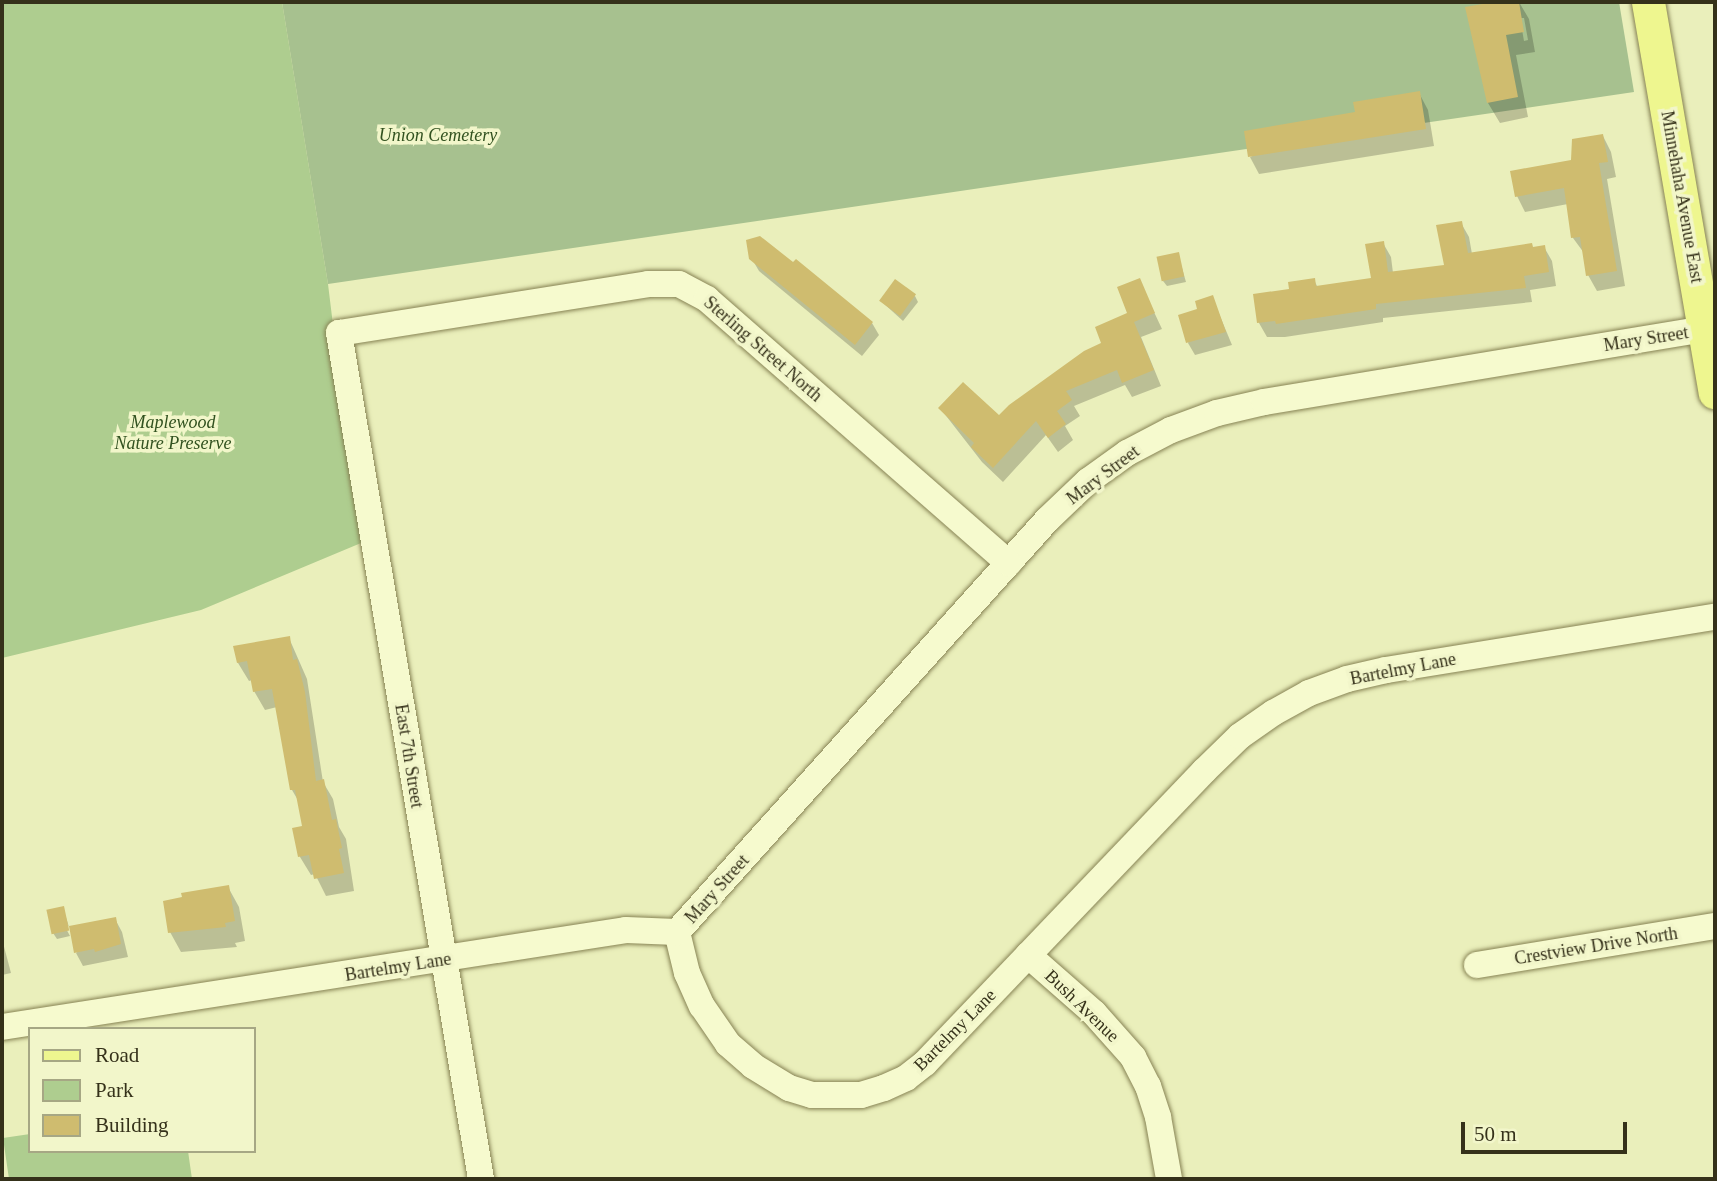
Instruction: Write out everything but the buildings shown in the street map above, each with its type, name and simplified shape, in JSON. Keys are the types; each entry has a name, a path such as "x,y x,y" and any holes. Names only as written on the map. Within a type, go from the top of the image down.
{"main road":[{"name":"Minnehaha Avenue East","path":"1648,2 1715,393"}],"street":[{"name":"Sterling Street North","path":"339,333 648,284 679,285 707,299 1009,563"},
{"name":"Mary Street","path":"677,932 1058,509 1088,481 1128,453 1171,430 1217,413 1704,329"},
{"name":"East 7th Street","path":"339,333 481,1179"},
{"name":"Bartelmy Lane","path":"2,1027 626,930 677,932 693,987 713,1025 729,1044 767,1076 789,1088 836,1097 861,1095 906,1078 925,1063 1240,736 1273,713 1309,694 1347,679 1387,670 1715,617"},
{"name":"Crestview Drive North","path":"1477,965 1715,926"},
{"name":"Bush Avenue","path":"1028,955 1094,1013 1133,1057 1148,1086 1158,1117 1169,1179"}],"green space":[{"name":"Maplewood Nature Preserve","path":"2,2 282,2 328,284 349,456 373,538 201,610 2,658"},
{"name":"Union Cemetery","path":"282,2 1619,2 1634,92 328,284"},
{"path":"28,1134 28,1153 188,1153 192,1179 9,1179 3,1138"}]}
